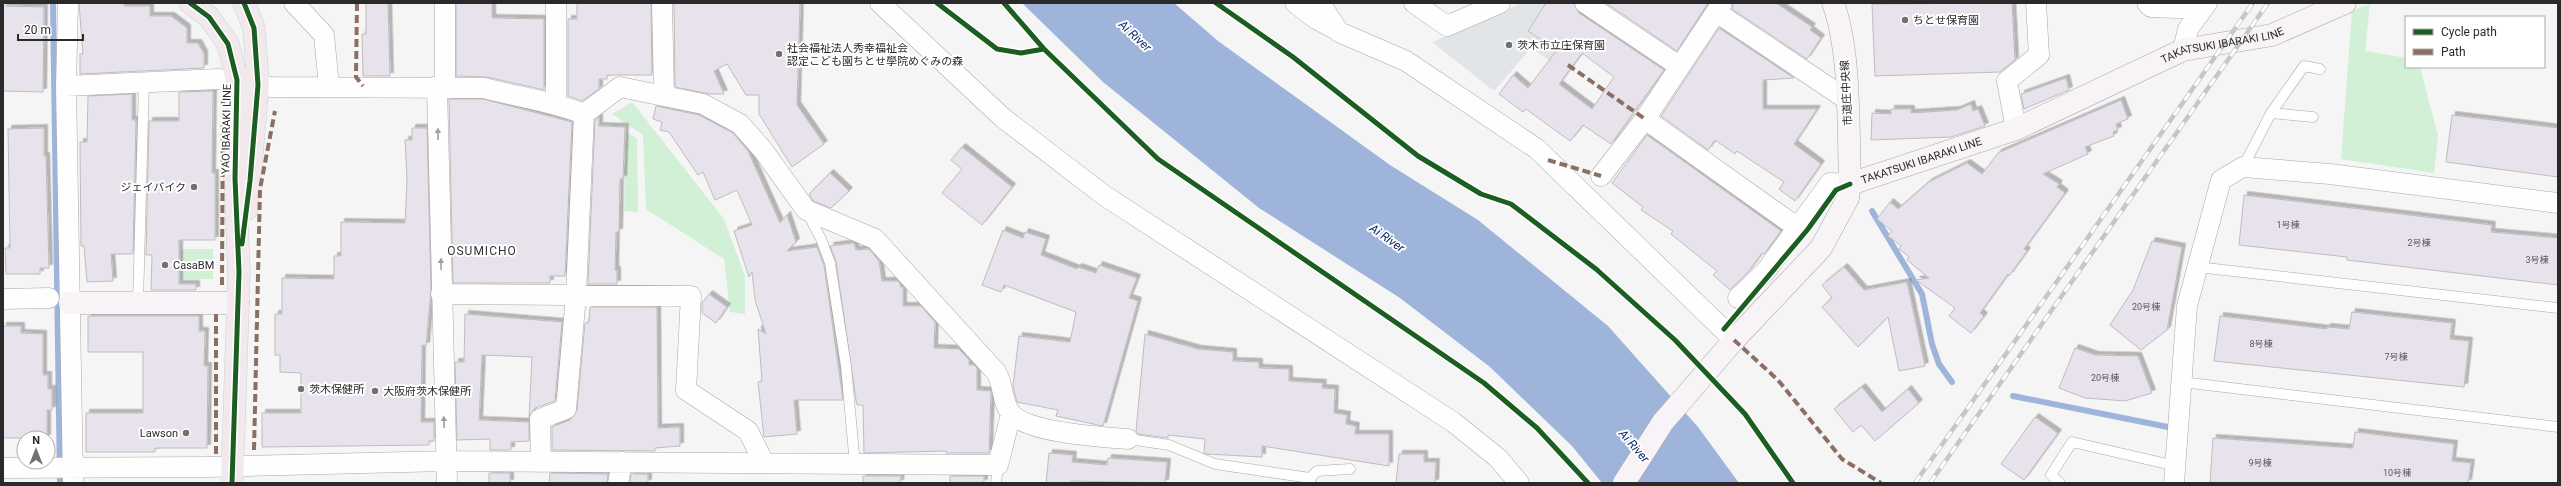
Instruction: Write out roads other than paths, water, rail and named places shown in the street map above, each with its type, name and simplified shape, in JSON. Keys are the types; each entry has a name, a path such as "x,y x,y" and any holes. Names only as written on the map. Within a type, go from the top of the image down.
{"main road":[{"name":"YAO IBARAKI LINE","path":"190,3 209,17 228,44 248,83"},
{"name":"YAO IBARAKI LINE","path":"232,475 239,272 250,181 248,83 254,28 244,3"},
{"name":"市道庄中央線","path":"1833,3 1839,19 1846,99 1850,184"},
{"name":"TAKATSUKI IBARAKI LINE","path":"1624,483 1663,422 1734,340 1821,248 1848,198 1850,184 2016,129 2183,50 2272,35 2344,3"},
{"path":"60,301 238,303"}],"street":[{"path":"68,3 60,301 73,475"},
{"path":"294,3 324,35 329,86"},
{"path":"445,3 441,86 441,294 447,483"},
{"path":"556,3 556,103"},
{"path":"662,3 664,96"},
{"path":"880,3 1003,118 1104,196 1453,422 1498,458 1518,483"},
{"path":"1295,3 1316,19 1339,32 1406,61 1537,149 1734,340"},
{"path":"1320,3 1339,32"},
{"path":"1414,3 1447,26 1500,3"},
{"path":"1585,3 1679,66"},
{"path":"2016,129 2007,80 2039,55 2036,3"},
{"path":"2147,3 2151,7 2205,6"},
{"path":"2183,50 2188,29 2205,6"},
{"path":"1601,176 1645,120 1679,66 1719,8 1846,99"},
{"path":"66,86 218,79 248,83 329,86 441,86 484,88 516,96 556,103 584,114"},
{"path":"584,114 620,87 703,104 740,124 763,150 806,210 875,239 996,372 1000,378 1005,404 1011,414 1019,420 1045,428 1077,434 1128,439"},
{"path":"541,462 540,419 566,409 576,295 584,114"},
{"path":"1645,120 1798,228"},
{"path":"2175,474 2187,306 2221,180 2243,167 2330,174 2558,203"},
{"path":"1738,298 1766,271 1830,183 1850,184"},
{"path":"441,294 691,296 686,390 748,431 764,463"},
{"path":"3,299 60,301"},
{"path":"3,468 73,475 232,475 447,461 622,462 764,463 855,474 997,474 1011,414"},
{"path":"618,483 622,462"}],"lane":[{"path":"2243,167 2271,113 2304,66 2320,69"},
{"path":"138,303 144,82"},
{"path":"2271,113 2313,117"},
{"path":"806,210 821,239 830,263 846,366 855,474"},
{"path":"2197,267 2558,308"},
{"path":"2182,382 2558,427"},
{"path":"1128,439 1169,445 1214,464 1310,481 1317,471 1350,469"},
{"path":"2060,483 2051,475 2072,442 2175,474"}],"water":[{"name":"Ai River","path":"1022,3 1174,3 1218,41 1390,165 1478,220 1608,326 1698,427 1739,483 1602,483 1572,446 1490,367 1400,298 1259,208 1103,82"}],"waterway":[{"path":"53,3 60,483"},
{"path":"1872,211 1922,294 1932,344 1939,364 1952,382"},
{"path":"2013,396 2168,427"}],"railway":[{"path":"1915,483 2253,3"},
{"path":"1930,483 2268,3"}],"place":[{"name":"ちとせ保育園","path":"1905,20"},
{"name":"茨木市立庄保育園","path":"1509,45"},
{"name":"社会福祉法人秀幸福祉会 認定こども園ちとせ學院めぐみの森","path":"779,54"},
{"name":"ジェイバイク","path":"194,187"},
{"name":"CasaBM","path":"165,265"},
{"name":"茨木保健所","path":"301,389"},
{"name":"大阪府茨木保健所","path":"375,391"},
{"name":"Lawson","path":"186,433"}],"district":[{"name":"OSUMICHO","path":"482,251"}]}
